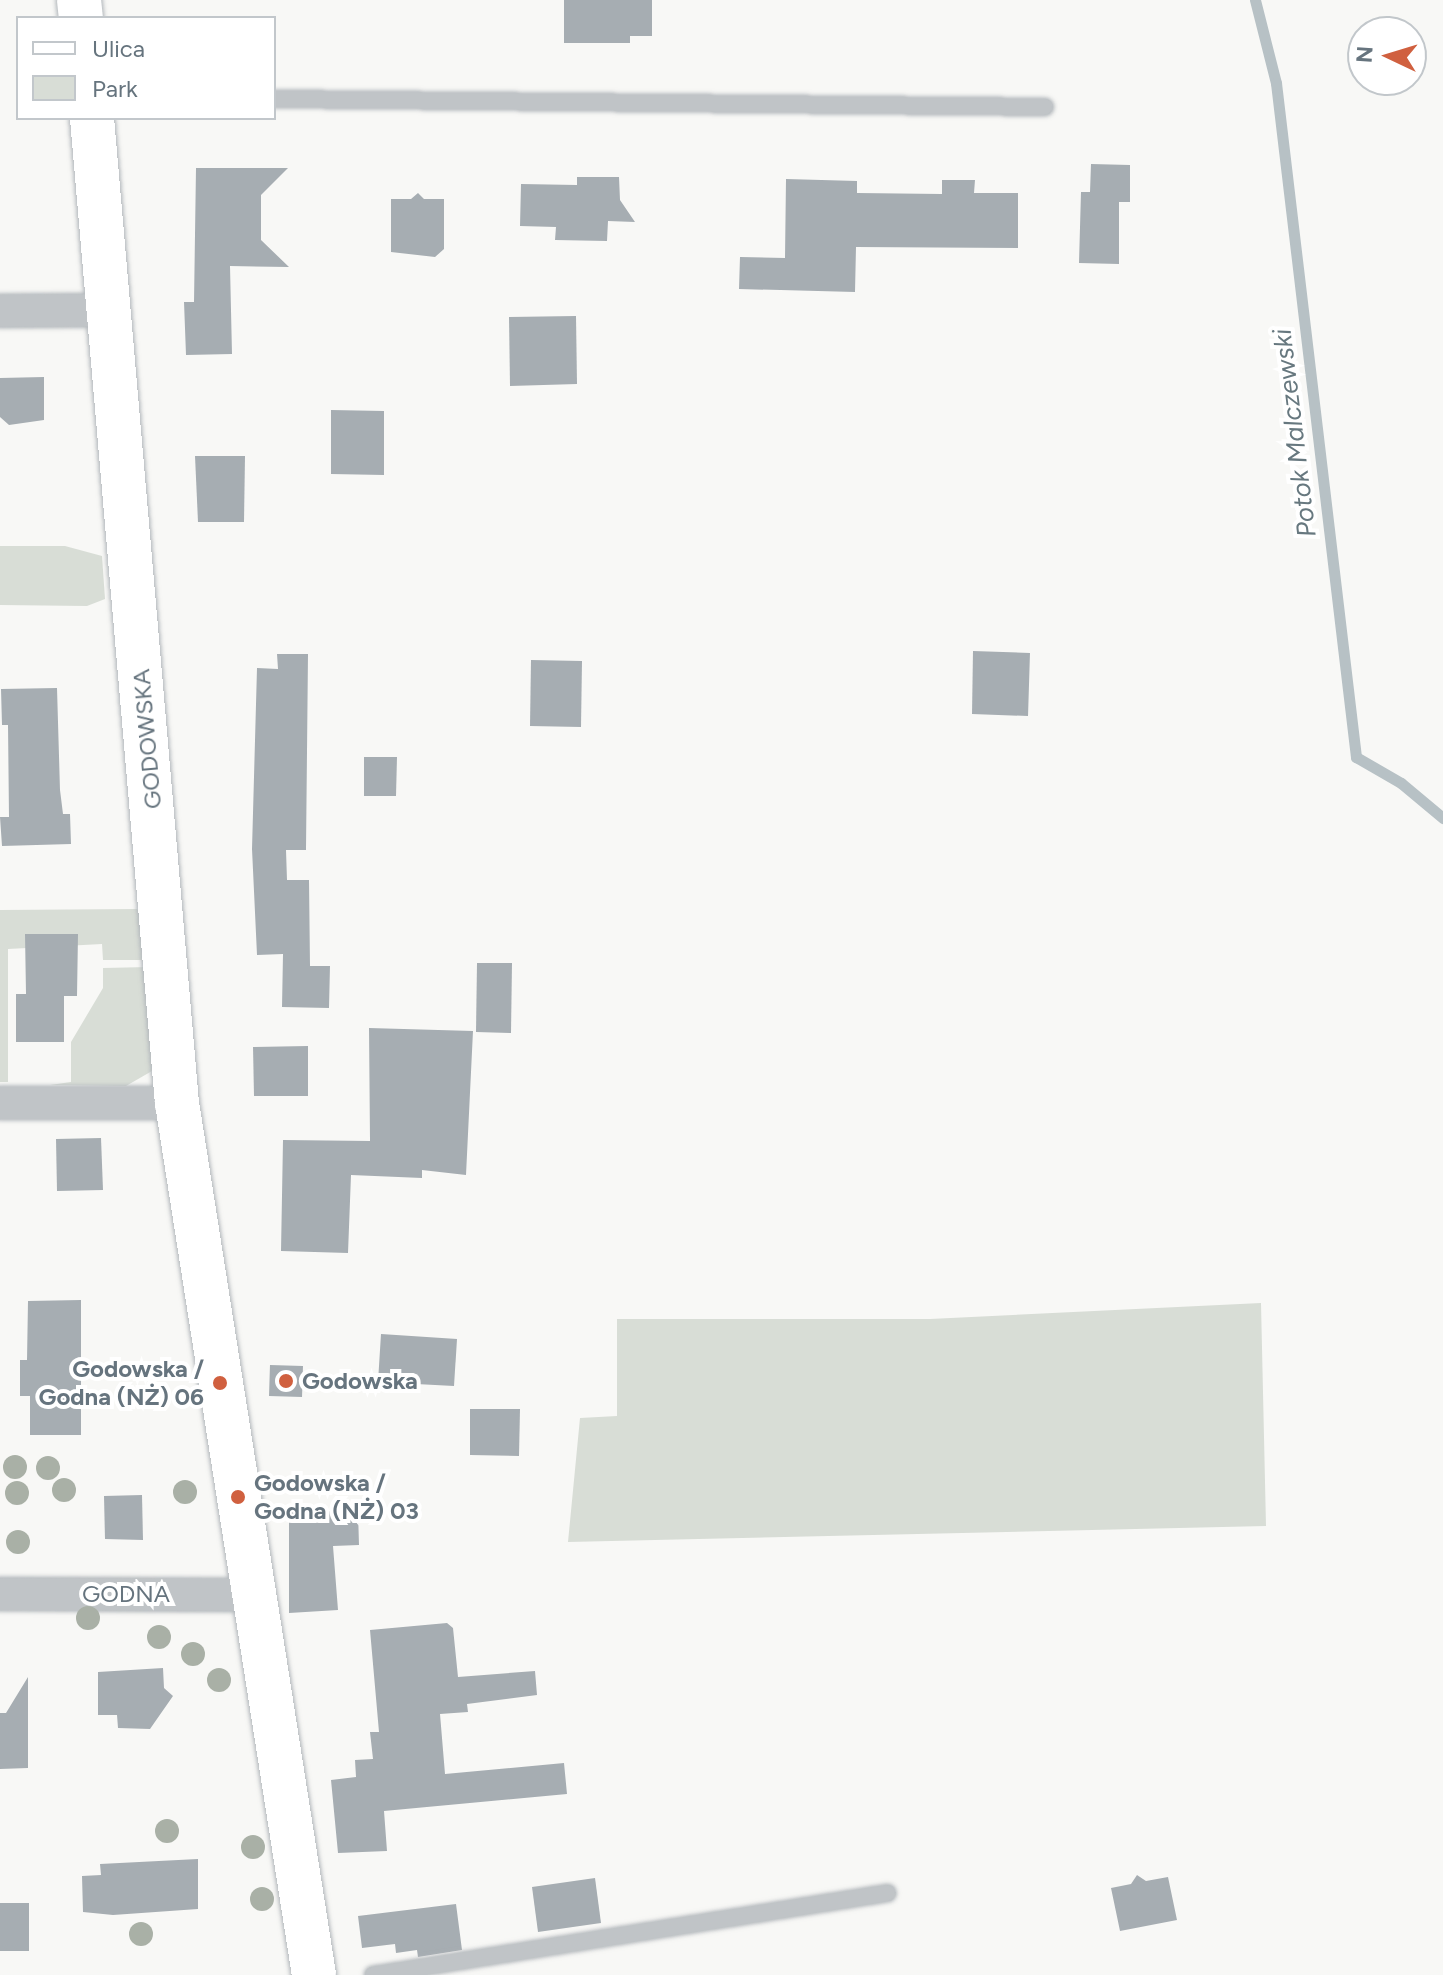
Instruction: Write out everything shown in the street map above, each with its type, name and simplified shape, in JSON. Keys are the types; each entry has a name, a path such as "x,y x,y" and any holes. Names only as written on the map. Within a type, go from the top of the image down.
{"street":[{"name":"GODOWSKA","path":"92,120 111,310 177,1103 314,1975"},
{"path":"0,311 111,310"},
{"path":"0,1103 177,1103"},
{"name":"GODNA","path":"0,1594 253,1595"}],"lane":[{"path":"276,99 1045,107"},
{"path":"373,1975 888,1893"}],"green space":[{"path":"0,546 65,546 102,556 105,599 87,606 0,605"},
{"path":"137,909 146,923 149,960 103,960 102,944 8,949 8,1082 0,1082 0,910"},
{"path":"149,967 156,1060 152,1071 126,1086 50,1085 71,1082 71,1042 103,988 103,968"},
{"path":"1261,1303 1266,1526 568,1542 580,1418 617,1416 617,1319 930,1319"}],"building":[{"path":"564,0 652,0 652,36 630,36 630,43 564,43"},
{"path":"1091,164 1130,165 1130,202 1119,202 1119,264 1079,263 1081,192 1090,192"},
{"path":"196,168 288,168 261,195 261,240 289,267 230,266 232,354 186,355 184,302 194,302"},
{"path":"577,177 619,177 620,200 635,222 608,221 607,241 555,240 556,227 520,226 521,184 577,185"},
{"path":"786,179 857,181 857,193 942,194 942,180 975,180 974,193 1018,193 1018,248 856,247 855,292 739,289 740,257 785,258"},
{"path":"418,193 424,199 444,199 444,249 435,257 391,252 391,199 411,199"},
{"path":"576,316 577,384 510,386 509,317"},
{"path":"44,377 44,420 9,425 0,417 0,378"},
{"path":"331,410 384,411 384,475 331,474"},
{"path":"195,456 245,456 244,522 198,522"},
{"path":"973,651 1030,653 1028,716 972,714"},
{"path":"277,654 308,654 306,850 286,850 287,880 309,880 310,966 330,966 329,1008 282,1007 283,954 257,955 252,849 257,668 278,669"},
{"path":"531,660 582,661 581,727 530,726"},
{"path":"57,688 60,790 63,814 70,814 71,844 2,846 0,817 9,817 8,725 2,725 1,689"},
{"path":"364,757 397,757 396,796 364,796"},
{"path":"25,934 78,934 77,996 64,996 64,1042 16,1042 16,994 26,994"},
{"path":"477,963 512,963 511,1033 476,1032"},
{"path":"369,1028 473,1031 466,1175 422,1170 422,1178 351,1175 348,1253 281,1251 283,1140 370,1141"},
{"path":"308,1046 308,1096 254,1096 253,1047"},
{"path":"101,1138 103,1190 57,1191 56,1139"},
{"path":"81,1300 81,1435 30,1435 30,1396 20,1396 20,1360 27,1360 28,1301"},
{"path":"381,1334 457,1339 454,1386 378,1382"},
{"name":"Godowska","path":"270,1365 303,1366 302,1397 269,1396"},
{"path":"470,1409 520,1409 519,1456 470,1455"},
{"path":"142,1495 143,1540 105,1539 104,1496"},
{"path":"358,1511 359,1545 333,1546 338,1610 289,1613 289,1512"},
{"path":"447,1623 453,1628 458,1677 535,1671 537,1695 467,1704 468,1712 440,1714 445,1774 564,1763 567,1794 384,1811 387,1851 338,1853 331,1780 356,1777 355,1760 373,1759 370,1732 379,1732 370,1630"},
{"path":"163,1668 164,1688 173,1696 150,1729 118,1728 117,1715 98,1715 98,1672"},
{"path":"28,1677 28,1768 0,1769 0,1713 6,1713"},
{"path":"198,1859 198,1909 113,1915 83,1912 82,1876 101,1875 100,1864"},
{"path":"1137,1875 1146,1881 1168,1877 1177,1920 1120,1931 1111,1888 1131,1884"},
{"path":"595,1878 601,1923 538,1932 532,1887"},
{"path":"0,1903 29,1903 29,1951 0,1951"},
{"path":"456,1904 462,1950 418,1957 417,1950 396,1953 395,1944 362,1948 358,1916"}],"waterway":[{"name":"Potok Malczewski","path":"1255,0 1276,83 1356,757 1401,783 1443,818"}],"place":[{"name":"Godowska","path":"286,1381"},
{"name":"Godowska / Godna (NŻ) 06","path":"220,1383"},
{"name":"Godowska / Godna (NŻ) 03","path":"238,1497"}]}
